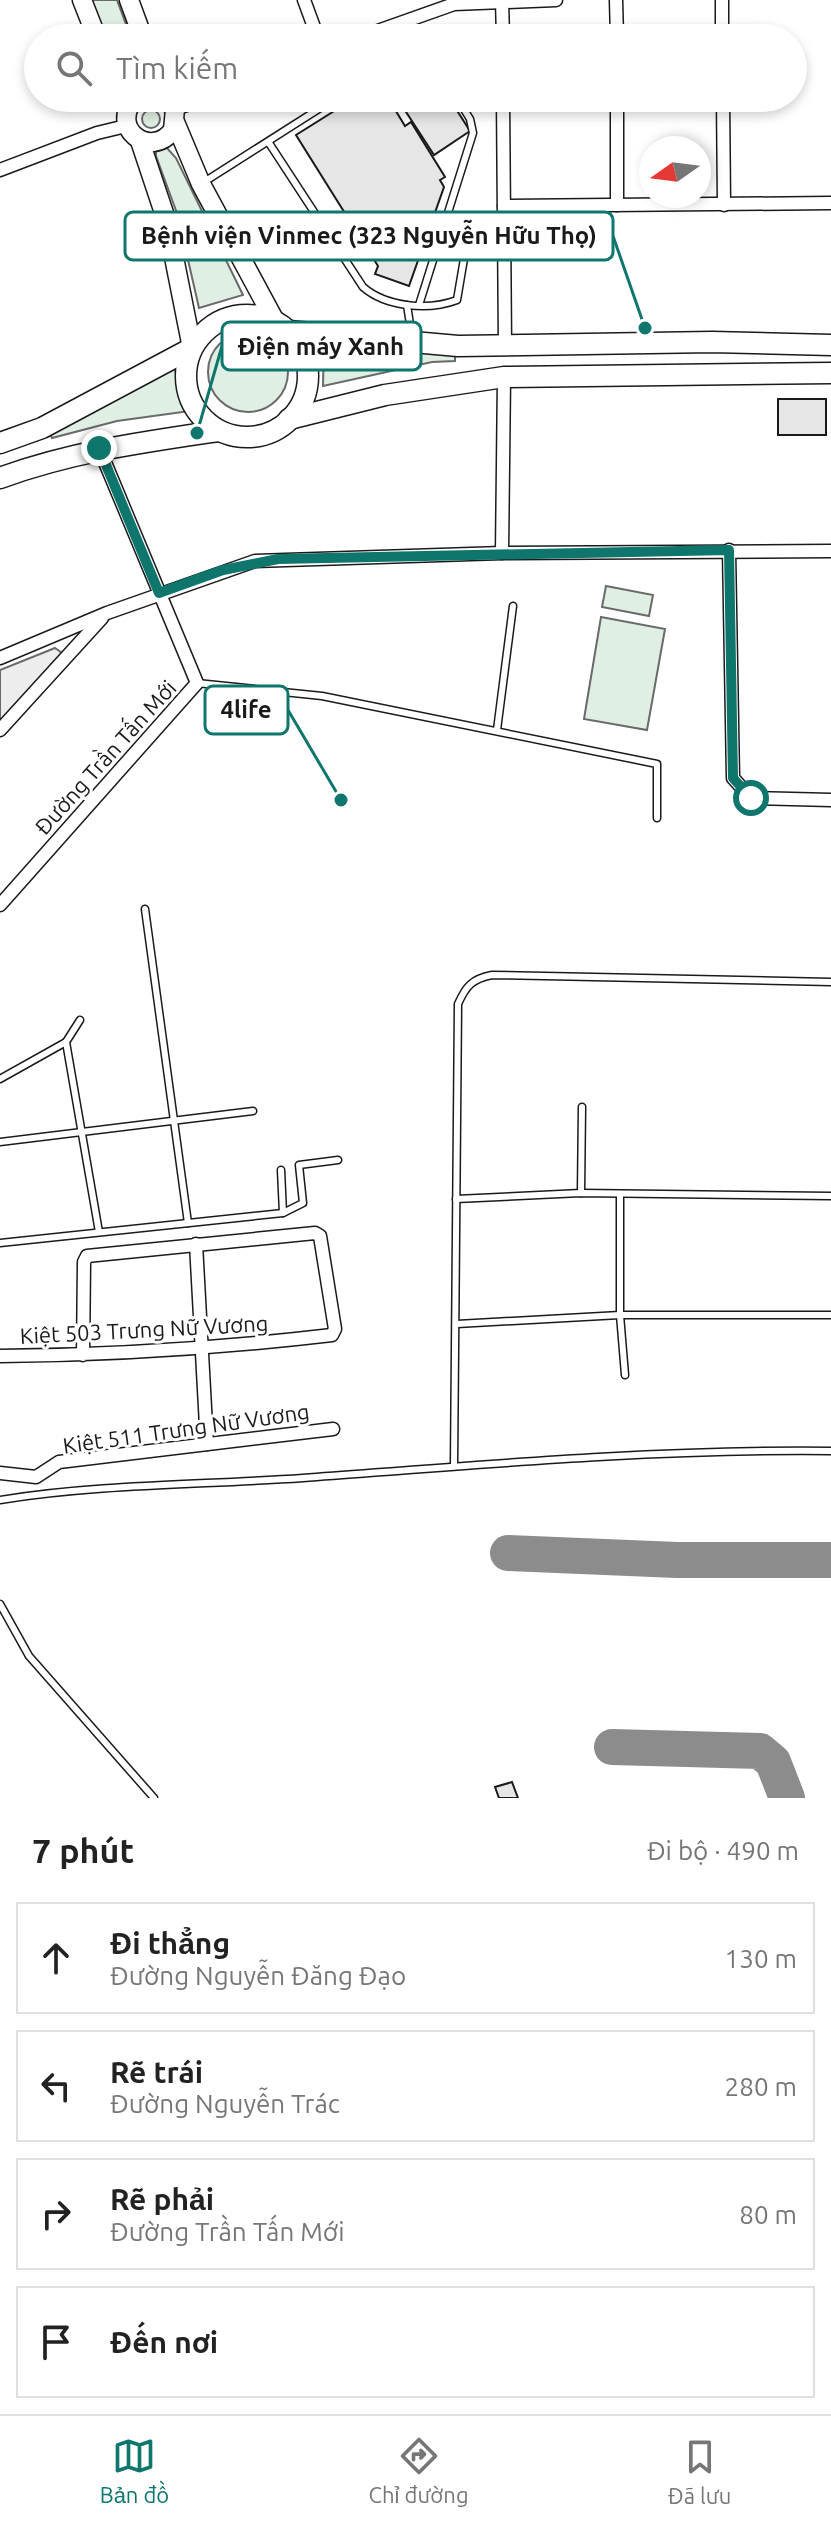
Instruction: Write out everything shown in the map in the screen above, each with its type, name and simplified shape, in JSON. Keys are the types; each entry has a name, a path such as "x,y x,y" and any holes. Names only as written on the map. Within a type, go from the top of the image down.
{"main road":[{"path":"0,443 42,428 192,348 208,329 226,318 246,315 283,327 505,346 712,342 831,345"},
{"path":"0,478 52,459 99,448 218,431 255,437 274,431 289,419 302,402 307,383 306,363 283,327"},
{"path":"192,348 186,382 191,400 201,417 218,431"},
{"path":"289,419 385,395 504,377 831,373"}],"street":[{"path":"82,0 91,24"},
{"path":"129,0 138,24"},
{"path":"304,0 313,24"},
{"path":"415,0 421,15"},
{"path":"396,24 454,4 556,0"},
{"path":"616,0 617,24"},
{"path":"722,0 722,24"},
{"path":"502,2 503,24"},
{"path":"0,170 97,133 123,112"},
{"path":"128,112 167,222 192,348"},
{"path":"140,141 162,141 168,112"},
{"path":"173,112 201,184 283,327"},
{"path":"503,112 505,346"},
{"path":"617,112 617,205"},
{"path":"723,112 724,205"},
{"path":"504,206 831,203"},
{"path":"502,553 504,377"},
{"name":"Đường Trần Tấn Mới","path":"0,905 197,683 99,448"},
{"path":"729,550 733,778 751,798 831,800"},
{"path":"0,658 107,613 223,570 278,559 502,553 831,551"},
{"path":"0,730 107,613"},
{"name":"Kiệt 503 Trưng Nữ Vương","path":"0,1356 204,1350 335,1332 320,1236 315,1233 196,1244"},
{"path":"83,1355 84,1262 87,1256 196,1244 207,1444"},
{"name":"Kiệt 511 Trưng Nữ Vương","path":"0,1473 36,1477 59,1462 333,1429"}],"lane":[{"path":"201,184 315,112"},
{"path":"419,305 473,133 472,123 465,112"},
{"path":"269,143 363,287 383,300 407,305 457,300 467,241"},
{"path":"407,305 413,340"},
{"path":"497,730 513,606"},
{"path":"197,683 322,696 657,764 657,818"},
{"path":"145,909 188,1223"},
{"path":"454,1465 458,1004 474,979 531,975 831,982"},
{"path":"0,1079 66,1042 80,1020"},
{"path":"66,1042 99,1232"},
{"path":"581,1193 582,1107"},
{"path":"0,1142 253,1111"},
{"path":"0,1243 283,1213 303,1203 299,1165 338,1160"},
{"path":"281,1170 283,1213"},
{"path":"456,1199 581,1193 831,1196"},
{"path":"620,1194 620,1315 625,1375"},
{"path":"457,1324 620,1315 831,1315"},
{"path":"0,1500 91,1488 301,1478 454,1465 831,1451"},
{"path":"0,1604 29,1656 154,1798"}],"green space":[{"path":"92,0 117,0 126,24 101,24"},
{"path":"144,112 158,112 160,123 155,128 147,128 142,123"},
{"path":"166,147 176,158 243,295 199,308 178,216 156,156 156,150"},
{"path":"248,332 263,335 276,344 285,357 288,372 285,387 276,400 263,409 248,412 233,409 220,400 211,387 208,372 211,357 220,344 233,335"},
{"path":"324,341 385,352 455,352 455,361 432,362 323,386"},
{"path":"174,363 179,391 190,411 117,421 52,438 49,432"},
{"path":"606,586 653,595 649,616 602,607"},
{"path":"601,617 665,629 647,730 584,719"}],"shaded area":[{"path":"55,648 62,653 0,722 0,670"}],"building":[{"path":"333,112 396,112 405,126 411,122 445,177 440,180 444,187 409,286 375,274 378,266 296,135"},
{"path":"406,112 458,112 470,131 434,155"},
{"path":"778,399 826,399 826,435 778,435"},
{"path":"512,1782 518,1798 499,1798 495,1787"}],"taxiway":[{"path":"508,1553 677,1560 831,1560"},
{"path":"612,1747 760,1751 773,1762 787,1798"}],"place":[{"name":"Bệnh viện Vinmec (323 Nguyễn Hữu Thọ)","path":"645,328"},
{"name":"Điện máy Xanh","path":"197,433"},
{"name":"4life","path":"341,800"}],"route":[{"path":"99,448 159,593 223,570 255,561 278,559 729,550 733,778 751,798"}]}
